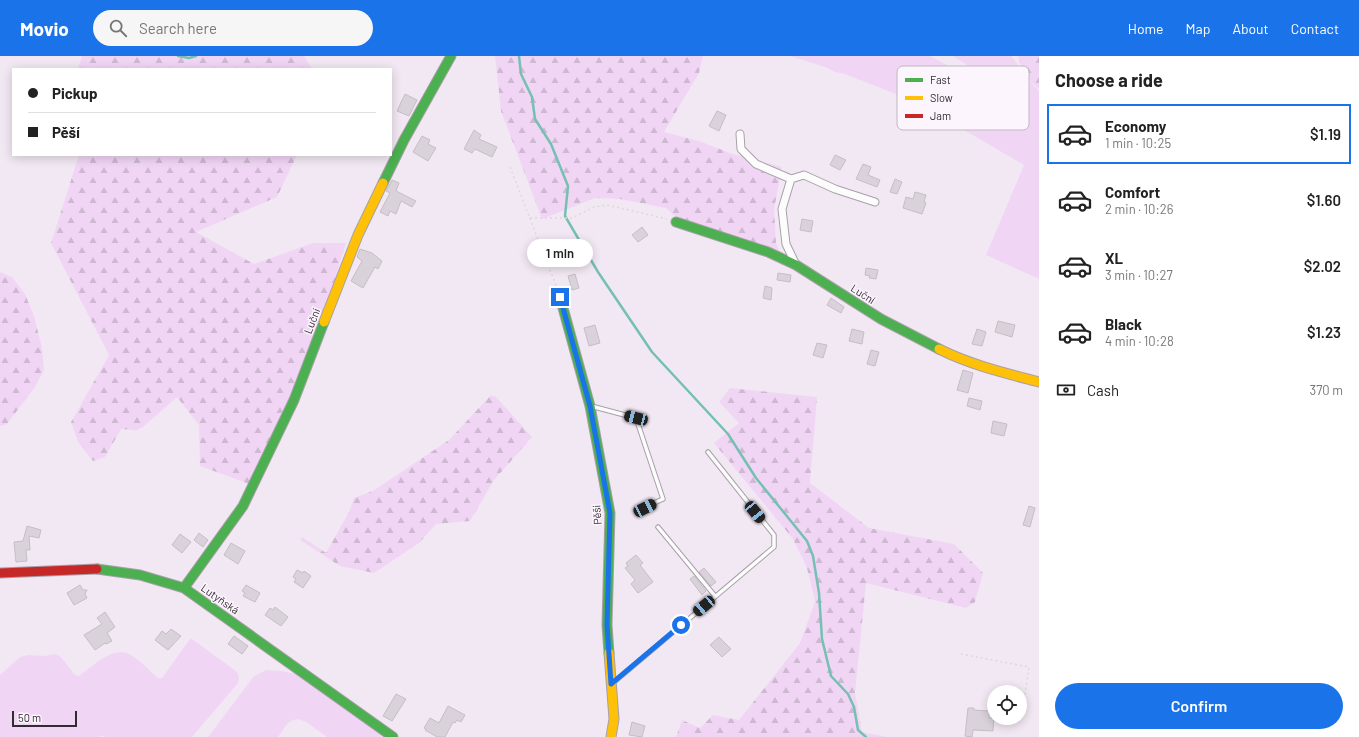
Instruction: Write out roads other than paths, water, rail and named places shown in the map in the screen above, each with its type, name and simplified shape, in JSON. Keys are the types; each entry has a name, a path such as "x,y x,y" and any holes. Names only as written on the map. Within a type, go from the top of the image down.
{"street":[{"name":"Luční","path":"184,588 243,506 294,400 358,235 404,140 451,56"},
{"path":"740,134 742,149 756,164 791,179 804,175 835,189 875,202"},
{"path":"791,179 782,209 786,244 796,265"},
{"name":"Luční","path":"676,222 768,252 796,265 881,319 950,354 992,370 1039,382"},
{"name":"Pěší","path":"560,297 590,406 610,513 607,625 614,719 611,737"},
{"name":"Lutyňská","path":"0,573 98,569 140,575 184,588 391,736"}],"lane":[{"path":"590,406 636,418 663,499 645,508"},
{"path":"611,684 774,547 774,535 708,452"},
{"path":"658,527 715,596"}],"waterway":[{"path":"178,56 189,58 196,56"},
{"path":"519,56 521,74 532,97 535,119 551,144 568,186 565,216 598,272 652,352 728,434 756,478 807,541 813,556 819,593 822,639 831,676 848,694 854,707 858,730 866,737"}]}
